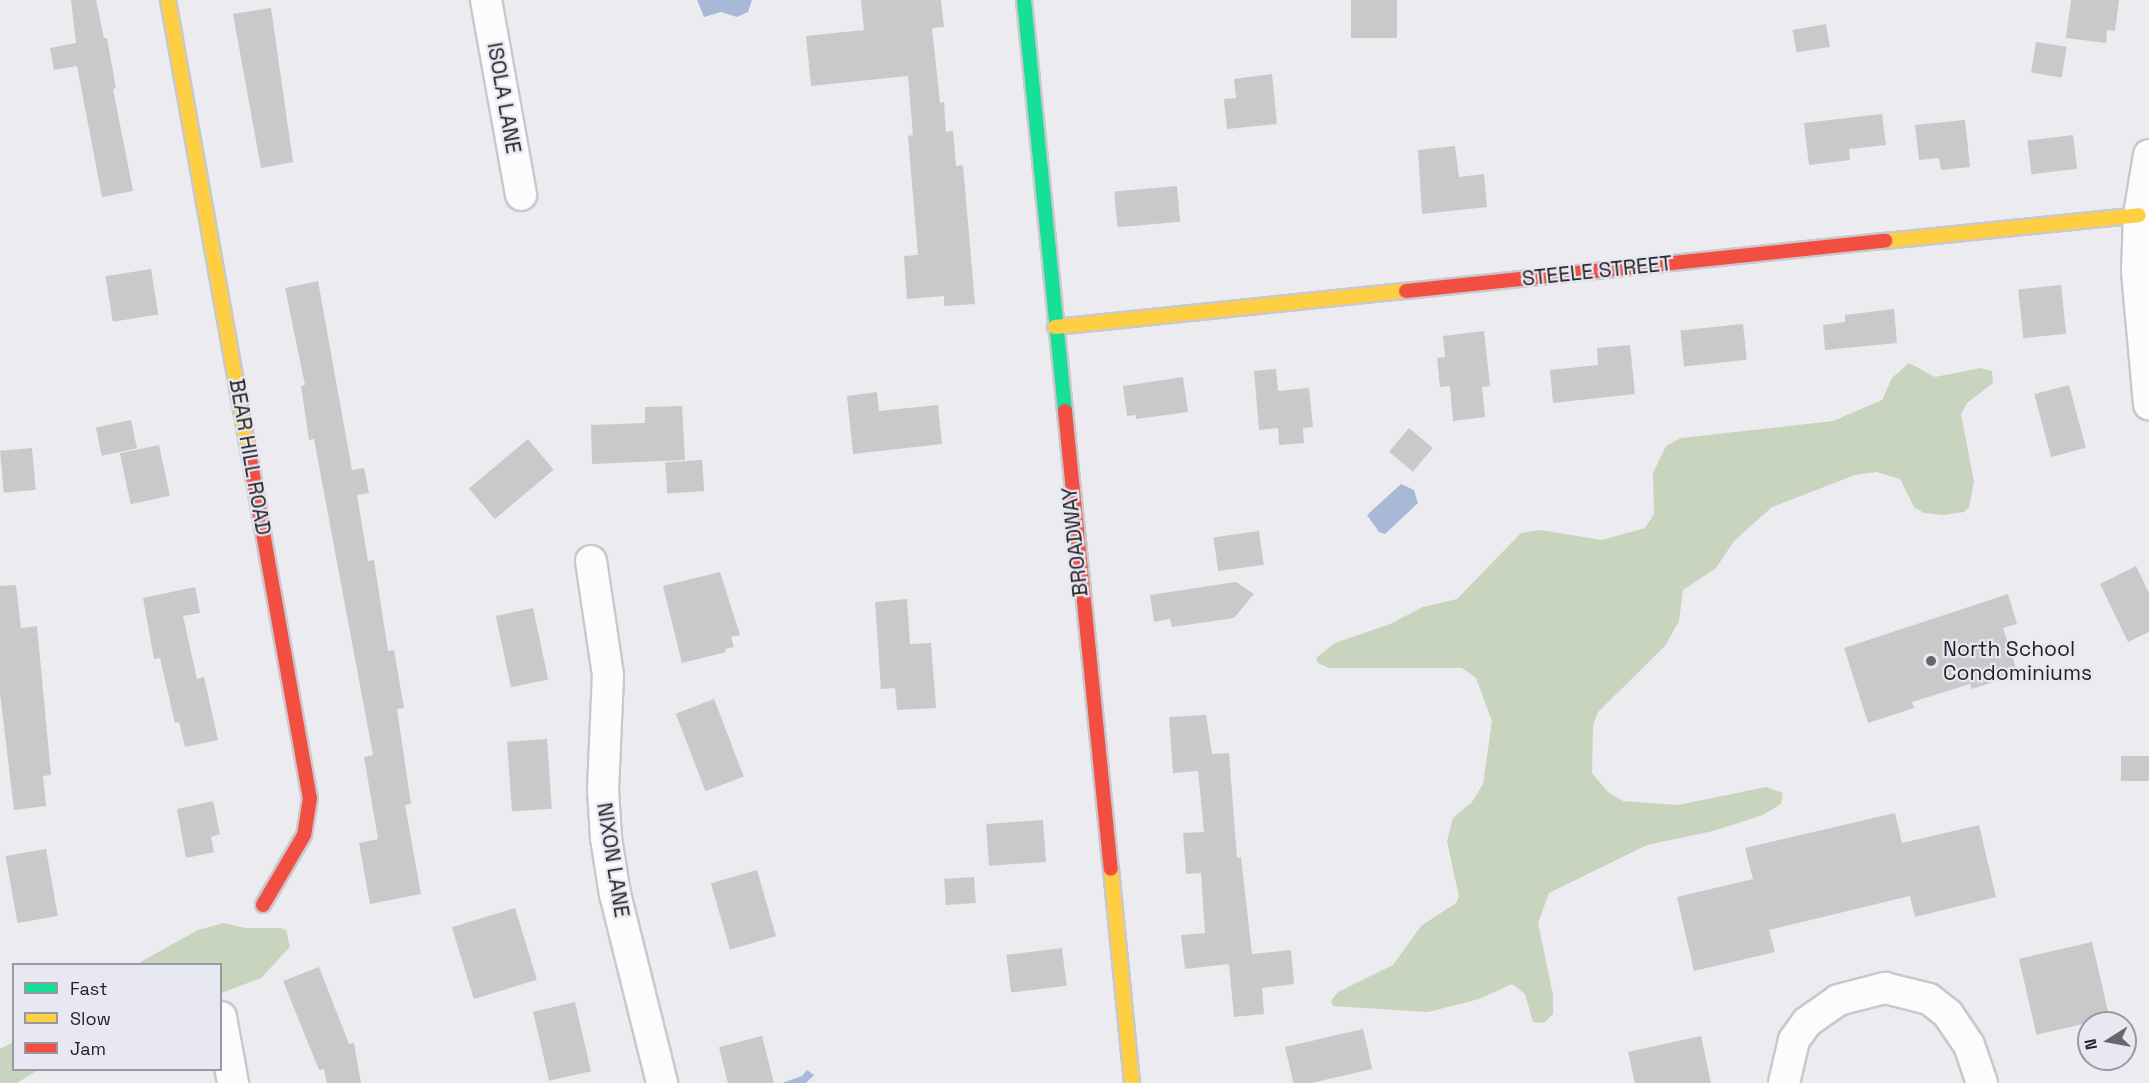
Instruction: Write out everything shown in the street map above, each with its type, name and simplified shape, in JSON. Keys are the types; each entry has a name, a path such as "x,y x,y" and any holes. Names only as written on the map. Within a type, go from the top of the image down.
{"street":[{"name":"BEAR HILL ROAD","path":"168,0 310,798 304,835 263,905"},
{"name":"ISOLA LANE","path":"486,0 521,195"},
{"name":"BROADWAY","path":"1024,0 1132,1083"},
{"path":"2149,155 2139,214 2139,319 2149,404"},
{"name":"STEELE STREET","path":"1055,327 2139,214"},
{"name":"NIXON LANE","path":"591,561 608,675 603,790 606,838 615,894 662,1083"},
{"path":"1784,1083 1794,1040 1807,1022 1838,1000 1886,988 1929,999 1948,1014 1969,1045 1982,1083"},
{"path":"222,1022 233,1083"}],"green space":[{"path":"1909,363 1935,377 1981,368 1992,371 1993,383 1967,403 1961,414 1974,482 1969,507 1964,512 1944,515 1924,513 1914,507 1900,479 1876,472 1855,475 1772,507 1734,541 1716,568 1683,590 1679,621 1665,646 1598,712 1593,725 1592,773 1608,792 1623,801 1678,805 1766,787 1783,793 1781,804 1763,815 1713,831 1647,845 1549,893 1538,923 1553,995 1553,1014 1544,1023 1533,1022 1525,994 1512,984 1479,999 1428,1012 1333,1006 1331,1001 1338,992 1393,965 1421,926 1456,903 1459,897 1447,841 1453,818 1472,802 1483,784 1492,721 1476,678 1462,668 1329,668 1318,663 1316,658 1335,643 1390,624 1423,607 1457,599 1521,533 1540,530 1602,540 1645,528 1654,514 1653,473 1666,446 1681,438 1833,421 1882,400 1892,378"},
{"path":"224,923 246,928 280,928 286,930 290,947 261,978 222,993 222,963 139,963 198,930"},
{"path":"12,1043 12,1071 36,1071 17,1083 0,1083 0,1049"}],"water":[{"path":"697,0 752,0 748,12 737,17 721,12 704,17"},
{"path":"1401,484 1414,490 1418,503 1385,534 1379,532 1367,515"},
{"path":"807,1070 814,1075 806,1083 782,1083 802,1076"}],"building":[{"path":"71,0 96,0 104,38 107,38 116,88 113,89 133,191 102,197 77,66 54,70 50,48 76,43"},
{"path":"861,0 941,0 944,27 932,28 940,103 944,102 946,132 953,131 956,166 963,165 975,304 944,306 944,296 907,299 904,256 918,255 908,136 913,135 908,76 811,86 806,36 864,30"},
{"path":"1351,0 1397,0 1397,38 1351,38"},
{"path":"2071,0 2119,0 2115,31 2107,30 2106,43 2066,38"},
{"path":"271,8 293,162 261,168 233,14"},
{"path":"1826,24 1830,47 1797,53 1793,30"},
{"path":"2036,42 2067,47 2062,77 2031,73"},
{"path":"1272,74 1277,124 1227,129 1224,99 1236,98 1234,79"},
{"path":"1882,114 1886,145 1849,149 1850,160 1809,165 1804,123"},
{"path":"1965,120 1970,167 1941,170 1939,158 1919,160 1915,125"},
{"path":"2073,135 2077,169 2031,174 2027,141"},
{"path":"1455,146 1459,177 1484,174 1487,207 1422,214 1418,150"},
{"path":"1177,186 1180,222 1117,227 1114,191"},
{"path":"151,269 158,314 113,322 106,276"},
{"path":"318,281 352,470 364,468 369,493 357,495 368,561 374,560 388,651 394,650 404,708 397,709 411,804 405,805 421,894 370,904 359,843 378,839 364,757 373,755 314,439 309,440 301,386 305,385 285,288"},
{"path":"2061,285 2066,334 2023,338 2018,289"},
{"path":"1894,309 1897,343 1825,350 1823,325 1845,322 1845,315"},
{"path":"1743,324 1747,360 1684,366 1680,331"},
{"path":"1484,331 1490,386 1482,387 1485,417 1453,421 1450,386 1440,387 1437,358 1445,357 1443,336"},
{"path":"1630,345 1635,394 1553,403 1550,370 1598,365 1597,348"},
{"path":"1276,369 1278,391 1309,388 1313,427 1303,428 1304,443 1279,445 1278,428 1259,430 1254,371"},
{"path":"1183,377 1188,412 1136,419 1136,415 1127,416 1123,386"},
{"path":"2069,385 2086,448 2051,457 2034,394"},
{"path":"877,392 879,411 938,405 942,444 853,454 847,396"},
{"path":"682,406 685,460 592,464 591,425 645,423 645,407"},
{"path":"131,420 137,448 102,456 96,427"},
{"path":"1409,428 1433,448 1413,472 1389,452"},
{"path":"528,439 554,470 495,519 469,488"},
{"path":"159,445 170,496 131,504 120,453"},
{"path":"32,448 36,490 4,493 0,451"},
{"path":"702,460 704,491 667,494 665,463"},
{"path":"1259,531 1264,565 1218,571 1213,537"},
{"path":"2136,566 2149,593 2149,632 2128,642 2100,584"},
{"path":"720,572 740,635 731,637 734,647 725,649 726,652 682,663 663,586"},
{"path":"1236,582 1254,594 1234,618 1172,627 1170,619 1154,622 1150,595"},
{"path":"16,585 21,628 37,626 51,775 43,776 46,806 14,810 0,693 0,586"},
{"path":"195,587 200,613 183,616 197,679 204,677 218,740 185,747 179,722 175,723 160,658 154,659 143,598"},
{"name":"North School Condominiums","path":"2008,594 2017,624 2003,628 2018,674 1972,689 1970,684 1912,702 1914,708 1868,723 1844,648"},
{"path":"907,599 910,644 931,643 936,708 897,710 895,688 881,689 875,602"},
{"path":"533,608 548,679 511,687 496,616"},
{"path":"714,699 744,776 705,791 676,714"},
{"path":"1206,715 1212,754 1229,753 1237,858 1241,857 1252,954 1291,950 1294,984 1262,988 1264,1014 1234,1017 1229,964 1185,969 1181,935 1205,933 1201,873 1186,874 1183,833 1204,832 1198,771 1173,773 1169,717"},
{"path":"547,739 552,809 512,812 507,742"},
{"path":"2121,756 2149,756 2149,781 2121,781"},
{"path":"213,801 220,834 211,837 214,852 186,858 177,809"},
{"path":"1895,813 1902,843 1979,825 1996,897 1915,917 1910,896 1769,930 1775,952 1694,971 1677,897 1753,879 1745,848"},
{"path":"1043,820 1046,862 989,866 986,824"},
{"path":"46,849 58,916 17,923 6,856"},
{"path":"757,870 776,936 730,950 711,883"},
{"path":"974,877 976,903 946,905 944,879"},
{"path":"515,908 537,980 474,999 452,927"},
{"path":"2092,942 2108,1011 2077,1011 2077,1026 2036,1035 2019,959"},
{"path":"1062,948 1067,986 1011,993 1006,955"},
{"path":"319,967 349,1044 354,1043 361,1083 327,1083 324,1069 319,1070 283,981"},
{"path":"575,1002 591,1071 549,1081 533,1012"},
{"path":"1363,1029 1372,1069 1311,1083 1293,1083 1285,1047"},
{"path":"762,1036 774,1083 728,1083 719,1047"},
{"path":"1701,1036 1711,1083 1635,1083 1628,1052"}],"traffic: fast":[{"path":"1024,0 1065,411"}],"traffic: slow":[{"path":"168,0 249,453"},
{"path":"1885,241 2139,215"},
{"path":"1055,327 1406,291"},
{"path":"1111,869 1132,1083"}],"traffic: jam":[{"path":"1406,291 1885,241"},
{"path":"1065,411 1111,869"},
{"path":"249,453 310,798 304,835 263,905"}],"place":[{"name":"North School Condominiums","path":"1931,661"}]}
